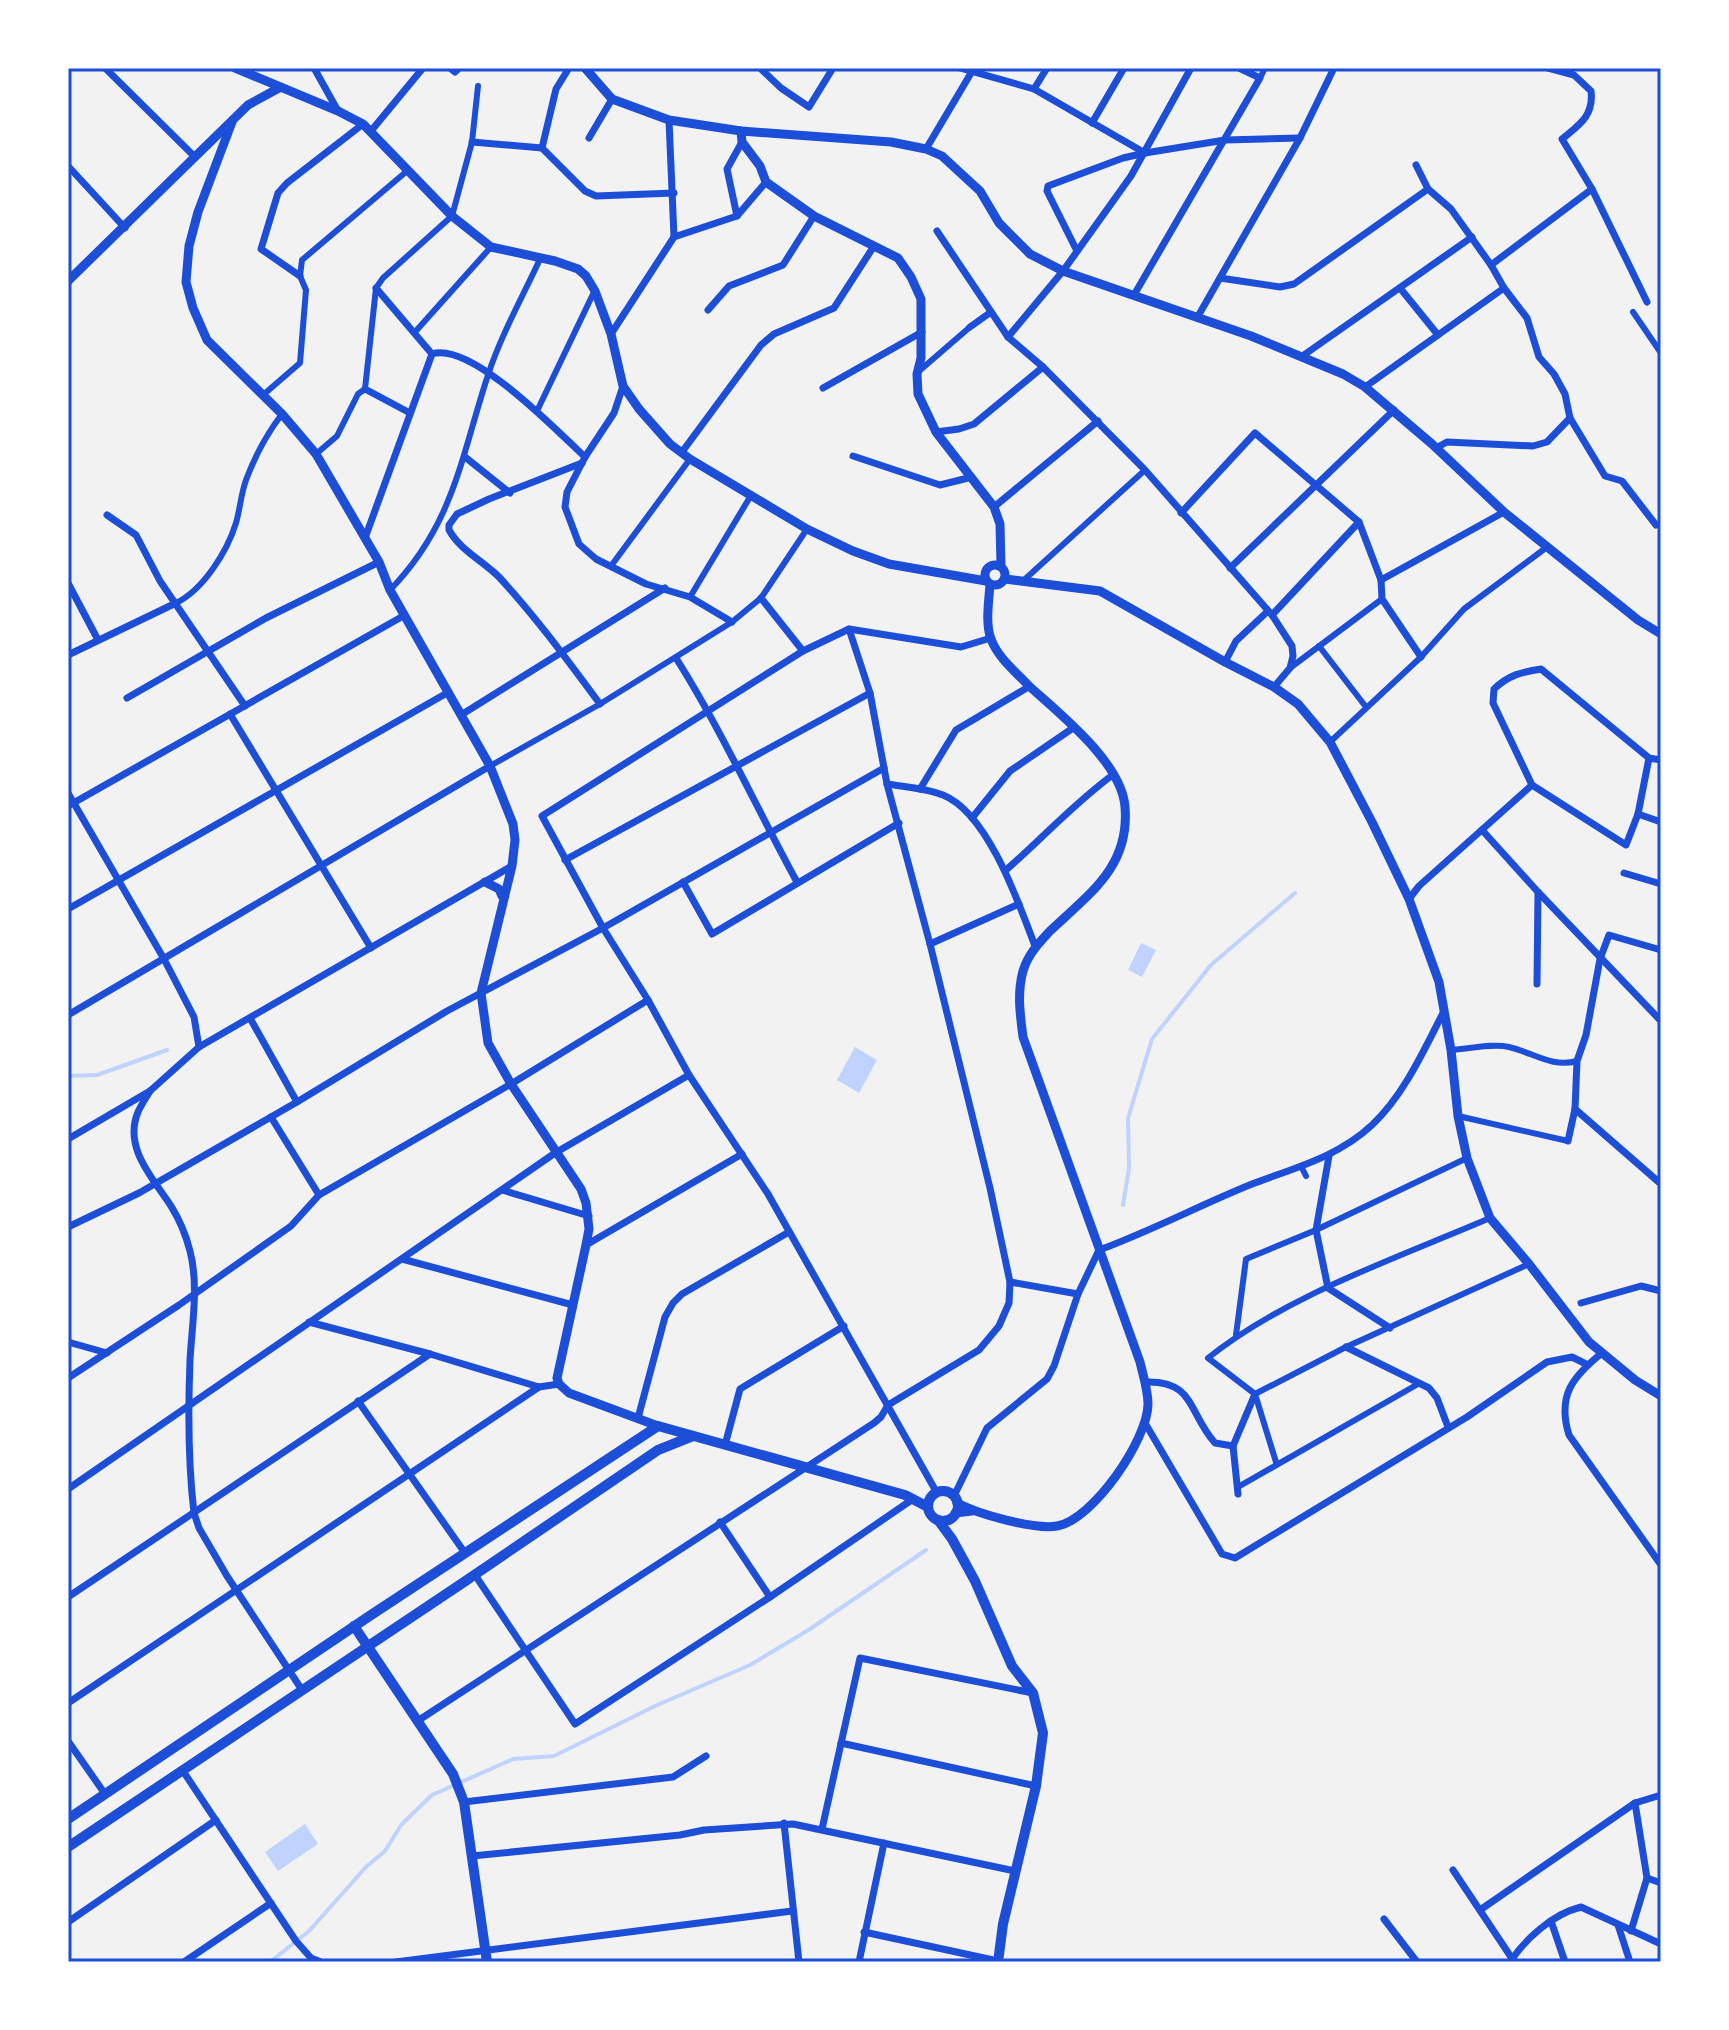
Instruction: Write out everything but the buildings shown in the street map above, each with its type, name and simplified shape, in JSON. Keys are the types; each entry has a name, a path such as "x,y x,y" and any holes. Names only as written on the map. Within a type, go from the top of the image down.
{"main road":[{"path":"68,1819 658,1426 909,1497 932,1498 946,1492 955,1508 952,1539"},
{"path":"68,1847 658,1450 693,1436"},
{"path":"932,1498 931,1515 952,1539 975,1581 1012,1666 1033,1693 1043,1733 1036,1786 1015,1871 998,1961"},
{"path":"938,1520 955,1508"},
{"path":"354,1626 453,1774 464,1802 486,1957"}],"street":[{"path":"105,68 194,156"},
{"path":"235,68 338,111 367,128 452,216 491,247 541,257 578,269 595,291 611,334 623,386 639,409 670,444 750,497 807,529 889,564 1100,591 1274,687 1298,704 1330,742 1409,899 1439,982 1467,1158 1490,1218 1589,1342 1661,1396"},
{"path":"314,68 338,111"},
{"path":"300,276 261,249 278,193 287,183 367,128 423,68"},
{"path":"542,148 556,89 569,68"},
{"path":"585,68 612,99 669,120 741,131 891,142 926,149 942,156 980,191 999,223 1030,254 1063,271 1251,336 1343,374 1365,387 1504,512 1638,620 1661,634"},
{"path":"760,68 781,88 809,107 833,68"},
{"path":"960,68 973,69 1034,89 1145,153"},
{"path":"1034,89 1047,68"},
{"path":"1092,123 1124,68"},
{"path":"1008,337 1063,271 1145,153 1191,68"},
{"path":"1239,68 1260,78"},
{"path":"1134,295 1265,68"},
{"path":"1197,318 1300,138 1334,68"},
{"path":"926,149 973,69"},
{"path":"1551,69 1574,75 1587,85 1592,100 1587,119 1562,139 1592,189 1647,302"},
{"path":"316,454 337,436 358,394 365,389 376,288 383,278 452,216 472,142 478,86"},
{"path":"68,281 248,105 279,88"},
{"path":"589,138 612,99"},
{"path":"611,334 674,237 669,120"},
{"path":"232,122 198,212 189,246 186,282 193,308 207,340 282,414 316,454 379,562 390,590 490,766 513,824 515,840 512,866 481,993 488,1043 511,1084 581,1189 589,1216 586,1245 557,1373 559,1384 569,1393 658,1426"},
{"path":"741,131 742,142 760,166 766,182 814,216 898,258 911,277 921,299 918,394 936,432 994,507 1000,524 1000,577 989,613 991,638 1009,666 1073,728 1122,787 1125,810 1118,858 1103,880 1035,946 1023,970 1018,996 1023,1037 1099,1250 1145,1382 1148,1405 1145,1423 1106,1490 1084,1514 1060,1526 1038,1528 955,1508 987,1428 1047,1379 1078,1294 1099,1250 1250,1185 1329,1156 1374,1124 1413,1069 1445,1010"},
{"path":"1077,251 1047,191 1048,186 1145,153 1225,140 1300,138"},
{"path":"472,142 542,148 590,194 674,193"},
{"path":"737,216 727,169 742,142"},
{"path":"1416,165 1428,189 1451,209 1527,318 1539,357 1554,374 1565,394 1570,418 1605,476 1622,481 1656,525"},
{"path":"68,166 125,228"},
{"path":"263,395 300,363 306,290 300,276 302,260 407,171"},
{"path":"674,237 737,216 766,182"},
{"path":"1220,278 1280,287 1294,284 1428,189"},
{"path":"1491,265 1592,189"},
{"path":"708,310 729,286 783,265 814,216"},
{"path":"937,231 1008,337 1043,367 1145,470 1270,613 1292,646 1290,668"},
{"path":"1301,357 1472,237"},
{"path":"611,566 761,345 774,334 834,308 874,246"},
{"path":"415,332 491,247"},
{"path":"390,590 407,572 440,522 465,457 489,372 541,257"},
{"path":"376,288 432,354"},
{"path":"1400,288 1438,335"},
{"path":"1365,387 1504,288"},
{"path":"537,411 595,291"},
{"path":"917,374 991,312"},
{"path":"1633,312 1661,353"},
{"path":"823,388 922,332"},
{"path":"432,354 454,354 489,372 537,411 583,460"},
{"path":"365,538 432,354"},
{"path":"936,432 974,424 1043,367"},
{"path":"623,386 614,413 583,460 567,492 565,507 579,544 596,559 646,584 690,597 732,622"},
{"path":"365,389 410,413"},
{"path":"1230,568 1394,410"},
{"path":"68,655 190,595 221,554 235,524 244,485 256,453 282,414"},
{"path":"1436,448 1447,442 1533,446 1547,442 1570,418"},
{"path":"994,507 1098,421"},
{"path":"1181,513 1255,433 1359,522 1381,580 1382,599 1421,657"},
{"path":"853,456 940,485 972,477"},
{"path":"465,457 510,493"},
{"path":"583,460 457,514 449,525 451,535 497,576 561,651 600,704"},
{"path":"1000,577 1145,470"},
{"path":"690,597 750,497"},
{"path":"1381,580 1504,512"},
{"path":"107,515 136,535 160,581 245,706"},
{"path":"1225,662 1236,641 1270,613 1359,522"},
{"path":"68,1015 600,704 732,622 761,598 807,529"},
{"path":"1330,742 1421,657 1464,609 1547,547"},
{"path":"127,698 266,618 379,562"},
{"path":"68,583 98,640"},
{"path":"461,715 665,588"},
{"path":"761,598 803,651"},
{"path":"1274,687 1290,668 1382,599"},
{"path":"71,804 405,615"},
{"path":"932,1498 888,1405 844,1326 742,1154 689,1075 542,816 803,651 849,629 961,647 991,638"},
{"path":"419,1720 881,1417 888,1405 979,1350 999,1326 1009,1303 1010,1282 990,1188 887,784 870,693 849,629"},
{"path":"1319,646 1366,707"},
{"path":"676,658 710,712 734,766 797,882"},
{"path":"1649,758 1638,814 1626,845 1532,785 1493,703 1494,689 1516,673 1541,669 1649,758 1661,760"},
{"path":"920,789 956,730 1030,686"},
{"path":"68,909 447,693"},
{"path":"565,860 870,693"},
{"path":"230,714 371,948"},
{"path":"972,818 1010,771 1073,728"},
{"path":"68,1227 153,1185 501,980 603,928 884,768"},
{"path":"1006,870 1036,844 1061,816 1114,774"},
{"path":"887,784 946,796 972,818 1006,870 1035,946"},
{"path":"1409,899 1532,785"},
{"path":"68,793 71,804 164,959 194,1017 199,1047"},
{"path":"1638,814 1661,822"},
{"path":"683,882 712,934 899,823"},
{"path":"1482,830 1661,1021"},
{"path":"68,1139 150,1091 199,1047 512,866"},
{"path":"1624,873 1661,884"},
{"path":"485,882 503,892 502,901"},
{"path":"1537,984 1538,892"},
{"path":"930,944 1019,904"},
{"path":"1458,1116 1568,1141 1575,1109 1577,1061 1586,1035 1600,959 1609,935 1661,950"},
{"path":"68,1378 291,1226 319,1195 511,1084 648,1000"},
{"path":"250,1018 297,1102"},
{"path":"1451,1050 1506,1046 1563,1065 1577,1061"},
{"path":"68,1489 555,1153 689,1075"},
{"path":"150,1091 137,1113 134,1130 136,1150 153,1185 170,1205 182,1227 190,1252 194,1295 188,1406 194,1513 199,1528 236,1590 302,1690"},
{"path":"1575,1109 1661,1184"},
{"path":"271,1117 319,1195"},
{"path":"586,1245 742,1154"},
{"path":"1329,1156 1316,1230 1328,1288 1390,1328"},
{"path":"1236,1336 1246,1259 1316,1230 1467,1158"},
{"path":"1301,1166 1306,1176"},
{"path":"502,1190 589,1216"},
{"path":"1276,1462 1255,1394 1208,1358 1236,1336 1328,1288 1490,1218"},
{"path":"638,1418 665,1317 673,1303 682,1294 789,1232"},
{"path":"402,1259 573,1305"},
{"path":"1418,1384 1276,1462 1238,1490 1233,1446 1255,1394 1346,1347 1529,1264"},
{"path":"1010,1282 1078,1294"},
{"path":"1581,1303 1641,1286 1661,1291"},
{"path":"309,1322 539,1387"},
{"path":"725,1445 740,1389 844,1326"},
{"path":"68,1342 107,1353"},
{"path":"1346,1347 1429,1388 1437,1398 1448,1427"},
{"path":"1602,1353 1577,1375 1566,1396 1564,1419 1569,1435 1661,1565"},
{"path":"68,1597 430,1354"},
{"path":"1145,1423 1222,1554 1235,1558 1547,1362 1572,1357 1586,1364"},
{"path":"1145,1382 1168,1382 1179,1388 1215,1443 1233,1446"},
{"path":"68,1703 539,1387 559,1384"},
{"path":"358,1401 465,1553"},
{"path":"825,1453 824,1463 829,1474"},
{"path":"475,1575 575,1724 770,1597 909,1497"},
{"path":"720,1522 770,1597"},
{"path":"822,1829 860,1658 1033,1693"},
{"path":"68,1741 105,1794"},
{"path":"841,1743 1036,1786"},
{"path":"464,1802 673,1777 706,1756"},
{"path":"183,1771 296,1941 311,1958 321,1962"},
{"path":"1480,1910 1635,1803 1661,1795"},
{"path":"1631,1931 1647,1878 1635,1803"},
{"path":"68,1922 216,1820"},
{"path":"784,1823 799,1962"},
{"path":"472,1856 784,1823 1015,1871"},
{"path":"859,1962 884,1843"},
{"path":"1453,1870 1512,1960 1551,1921 1565,1911 1581,1907 1661,1944"},
{"path":"1647,1878 1661,1883"},
{"path":"184,1962 271,1903"},
{"path":"396,1962 486,1957 792,1911"},
{"path":"1384,1919 1417,1962"},
{"path":"1551,1921 1565,1962"},
{"path":"1618,1925 1630,1962"},
{"path":"864,1932 998,1961"}],"water":[{"path":"1141,943 1156,950 1142,977 1128,970"},
{"path":"855,1047 877,1060 859,1093 837,1080"},
{"path":"305,1824 318,1844 278,1871 265,1852"}],"waterway":[{"path":"1123,1205 1129,1168 1128,1118 1152,1039 1211,965 1295,893"},
{"path":"68,1076 97,1075 167,1050"},
{"path":"270,1962 309,1931 366,1867 385,1851 401,1825 432,1795 513,1759 554,1756 655,1706 750,1665 810,1629 926,1550"}]}
